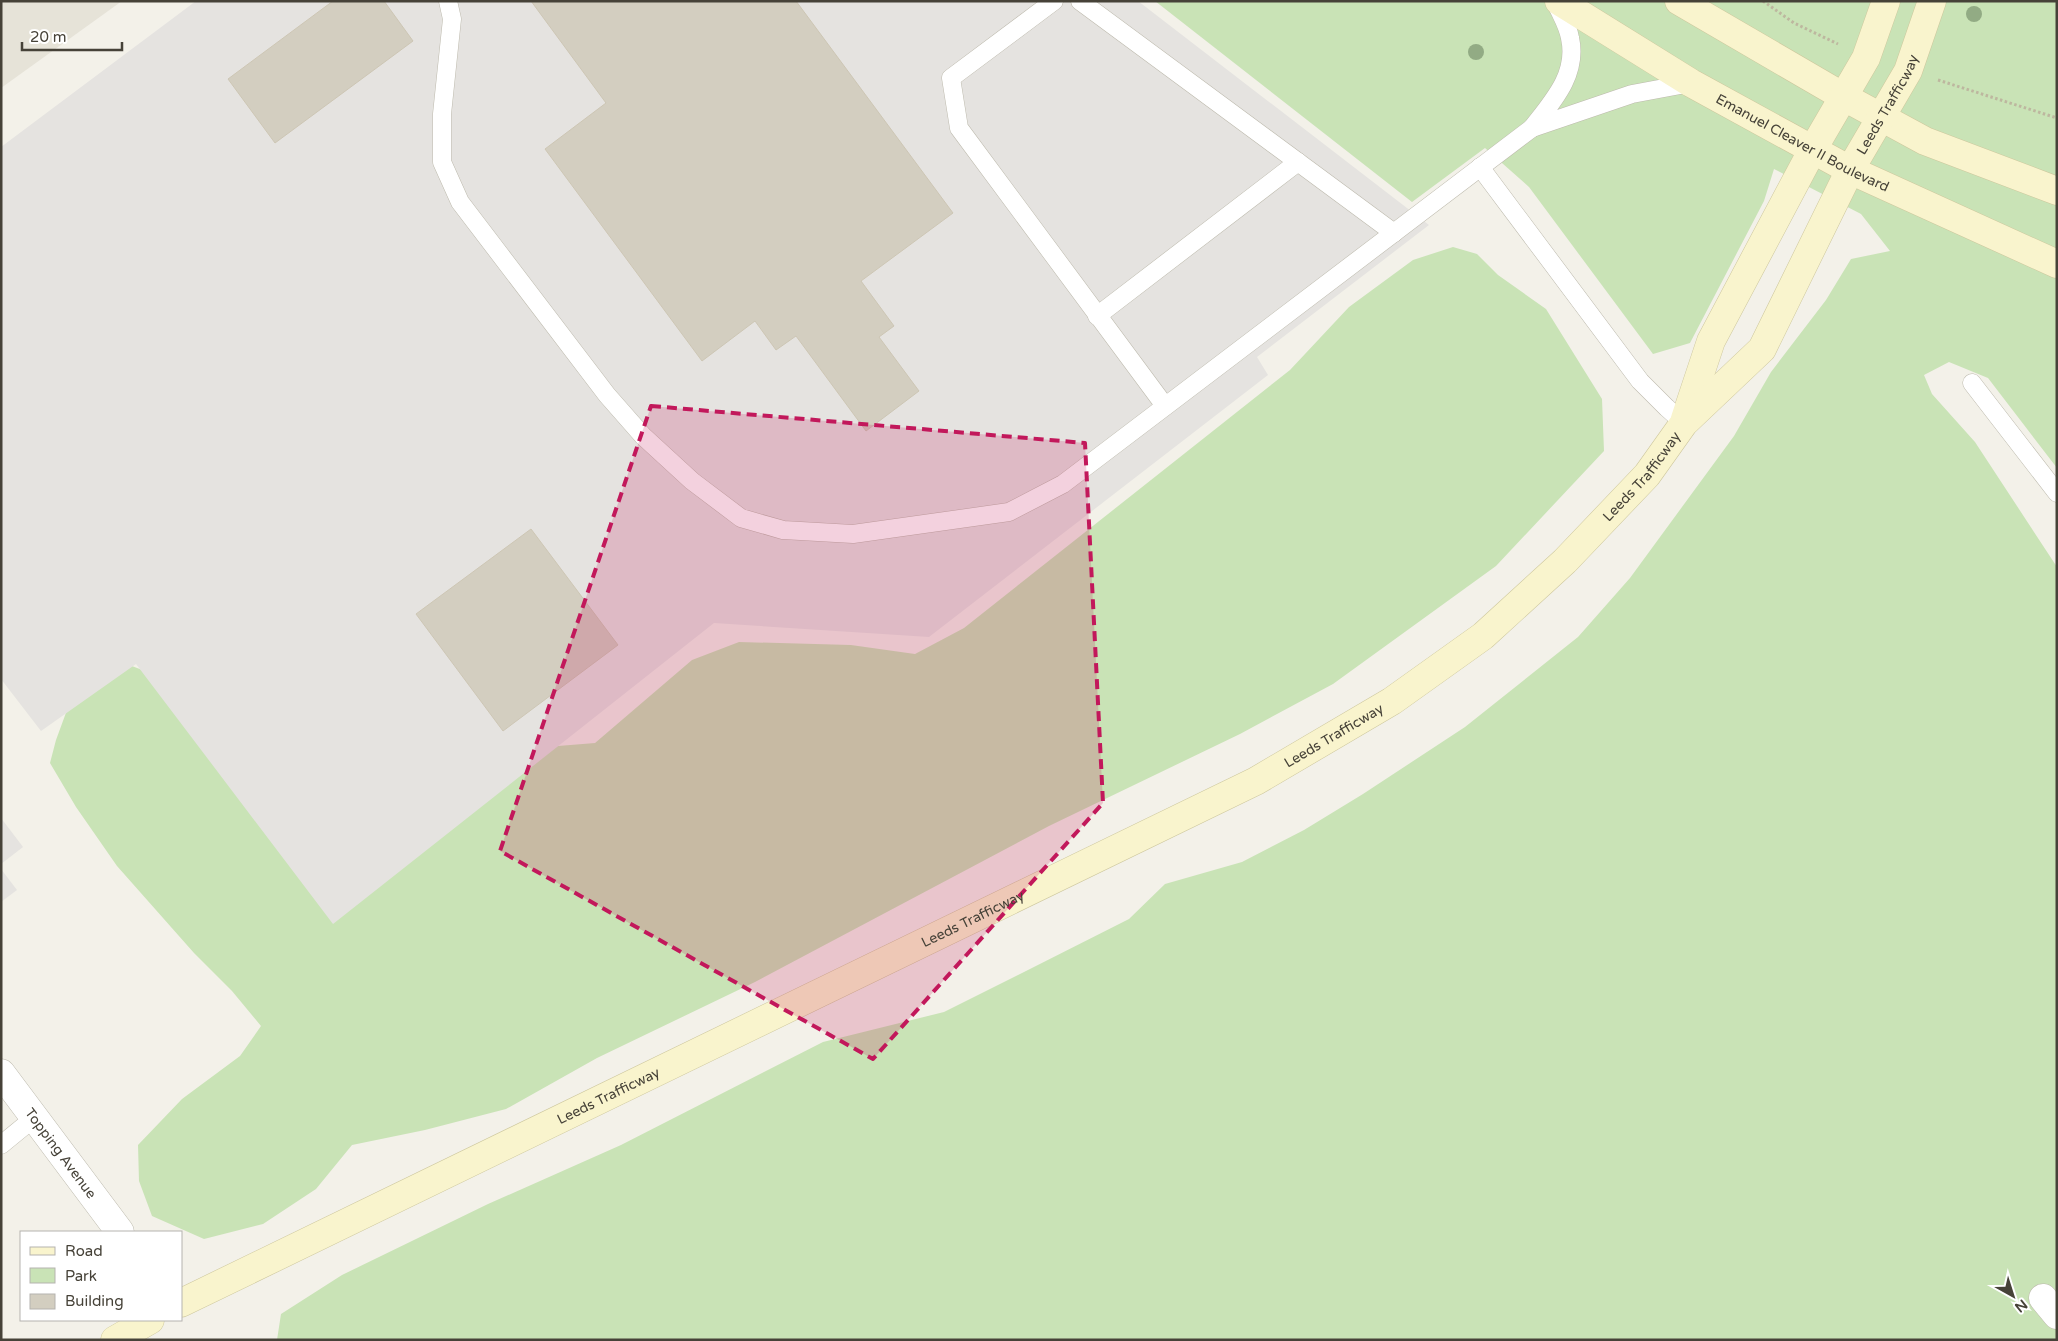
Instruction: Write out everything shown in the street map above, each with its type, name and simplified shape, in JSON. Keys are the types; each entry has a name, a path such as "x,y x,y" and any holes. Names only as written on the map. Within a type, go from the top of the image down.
{"main road":[{"name":"Emanuel Cleaver II Boulevard","path":"1559,1 1691,83 1850,170 2057,264"},
{"path":"1679,1 1844,97 1925,141 2057,191"},
{"name":"Leeds Trafficway","path":"1684,423 1711,341 1813,149 1866,58 1886,1"},
{"name":"Leeds Trafficway","path":"182,1302 1247,785 1392,701 1482,636 1565,562 1647,475 1684,423 1762,349 1850,170 1908,70 1932,1"},
{"path":"115,1340 148,1321"}],"street":[{"name":"Topping Avenue","path":"1,1073 119,1231"}],"lane":[{"path":"448,1 452,19 442,114 442,162 460,202 607,395 643,436 692,481 741,518 783,530 853,534 1009,512 1063,484 1394,233 1532,128 1558,96 1571,68 1570,38 1555,1"},
{"path":"1054,1 951,78 959,128 1165,406"},
{"path":"1080,1 1394,233"},
{"path":"1532,128 1632,94 1691,83"},
{"path":"1097,316 1298,162"},
{"path":"1480,167 1640,381 1684,423"},
{"path":"1972,383 2057,493"},
{"path":"1,1145 34,1118"}],"highlighted area":[{"path":"651,406 1085,443 1103,803 873,1059 500,851"}],"shaded area":[{"path":"1,1 122,1 1,88"},
{"path":"196,1 1138,1 1429,225 1257,357 1268,375 929,637 714,623 333,924 136,664 41,731 1,679 1,147"},
{"path":"1,818 23,847 1,864"},
{"path":"1,869 17,890 1,902"}],"green space":[{"path":"1155,1 2057,1 2057,468 1988,378 1949,362 1924,375 1932,394 1975,442 2057,567 2057,1340 277,1340 281,1314 342,1275 488,1204 621,1145 823,1042 944,1012 1129,919 1165,884 1242,862 1304,830 1465,727 1578,637 1630,578 1734,436 1771,372 1826,300 1851,259 1890,251 1861,214 1774,169 1764,201 1690,343 1653,354 1529,187 1485,148 1412,202"},
{"path":"1453,247 1477,254 1498,275 1546,309 1602,399 1604,451 1496,566 1333,684 1240,734 1049,826 755,982 597,1058 506,1109 425,1130 352,1145 316,1189 263,1224 204,1239 152,1216 139,1181 138,1145 182,1099 240,1056 261,1026 232,991 194,953 117,866 76,807 50,763 56,740 78,680 111,658 171,681 521,749 595,743 692,660 739,642 851,645 915,654 964,628 1290,370 1349,307 1413,260"}],"building":[{"path":"333,1 384,1 413,41 275,143 228,79"},
{"path":"531,1 796,1 953,213 861,281 894,326 879,337 919,391 866,431 796,336 776,350 755,321 702,361 545,149 606,103"},
{"path":"531,529 618,645 503,731 416,614"}]}
